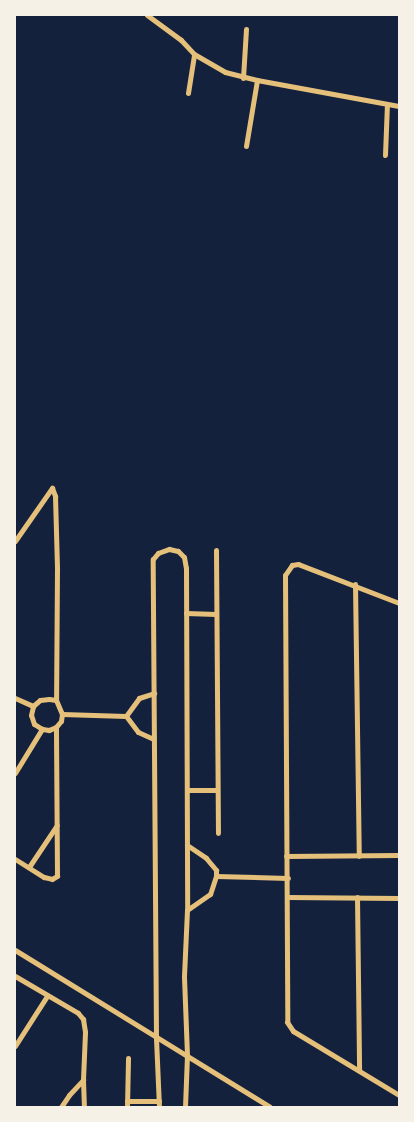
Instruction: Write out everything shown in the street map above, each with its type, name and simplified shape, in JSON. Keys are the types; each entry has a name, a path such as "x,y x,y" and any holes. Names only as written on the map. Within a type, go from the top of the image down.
{"street":[{"path":"147,15 181,40 194,54 225,72 243,78 399,106"},
{"path":"243,78 246,29"},
{"path":"188,93 194,54"},
{"path":"246,146 257,80"},
{"path":"384,155 387,104"},
{"path":"15,541 52,488 55,496 57,560 56,700 62,714 61,721 56,727 49,730 42,729 34,724 31,715 33,706 40,700 56,700"},
{"path":"159,1107 155,966 153,559 158,553 169,549 178,551 184,557 186,613 187,910 184,977 187,1055 185,1107"},
{"path":"216,550 218,833"},
{"path":"399,603 355,584 298,564 292,565 285,575 286,856 288,878 287,1022 293,1032 399,1095"},
{"path":"355,584 359,856"},
{"path":"186,613 216,614"},
{"path":"126,716 139,698 154,693"},
{"path":"15,698 33,706"},
{"path":"62,714 126,716"},
{"path":"126,716 138,732 154,739"},
{"path":"15,859 44,876 52,879 57,876 56,727"},
{"path":"15,773 42,729"},
{"path":"187,790 217,790"},
{"path":"29,867 58,825"},
{"path":"187,845 206,858 216,870 214,887 210,894 187,910"},
{"path":"286,856 399,855"},
{"path":"216,876 288,878"},
{"path":"287,897 399,898"},
{"path":"357,898 359,1070"},
{"path":"15,950 270,1107"},
{"path":"15,976 78,1013 83,1018 85,1032 84,1107"},
{"path":"15,1046 47,996"},
{"path":"128,1058 127,1104 159,1101"},
{"path":"61,1107 83,1080"}]}
